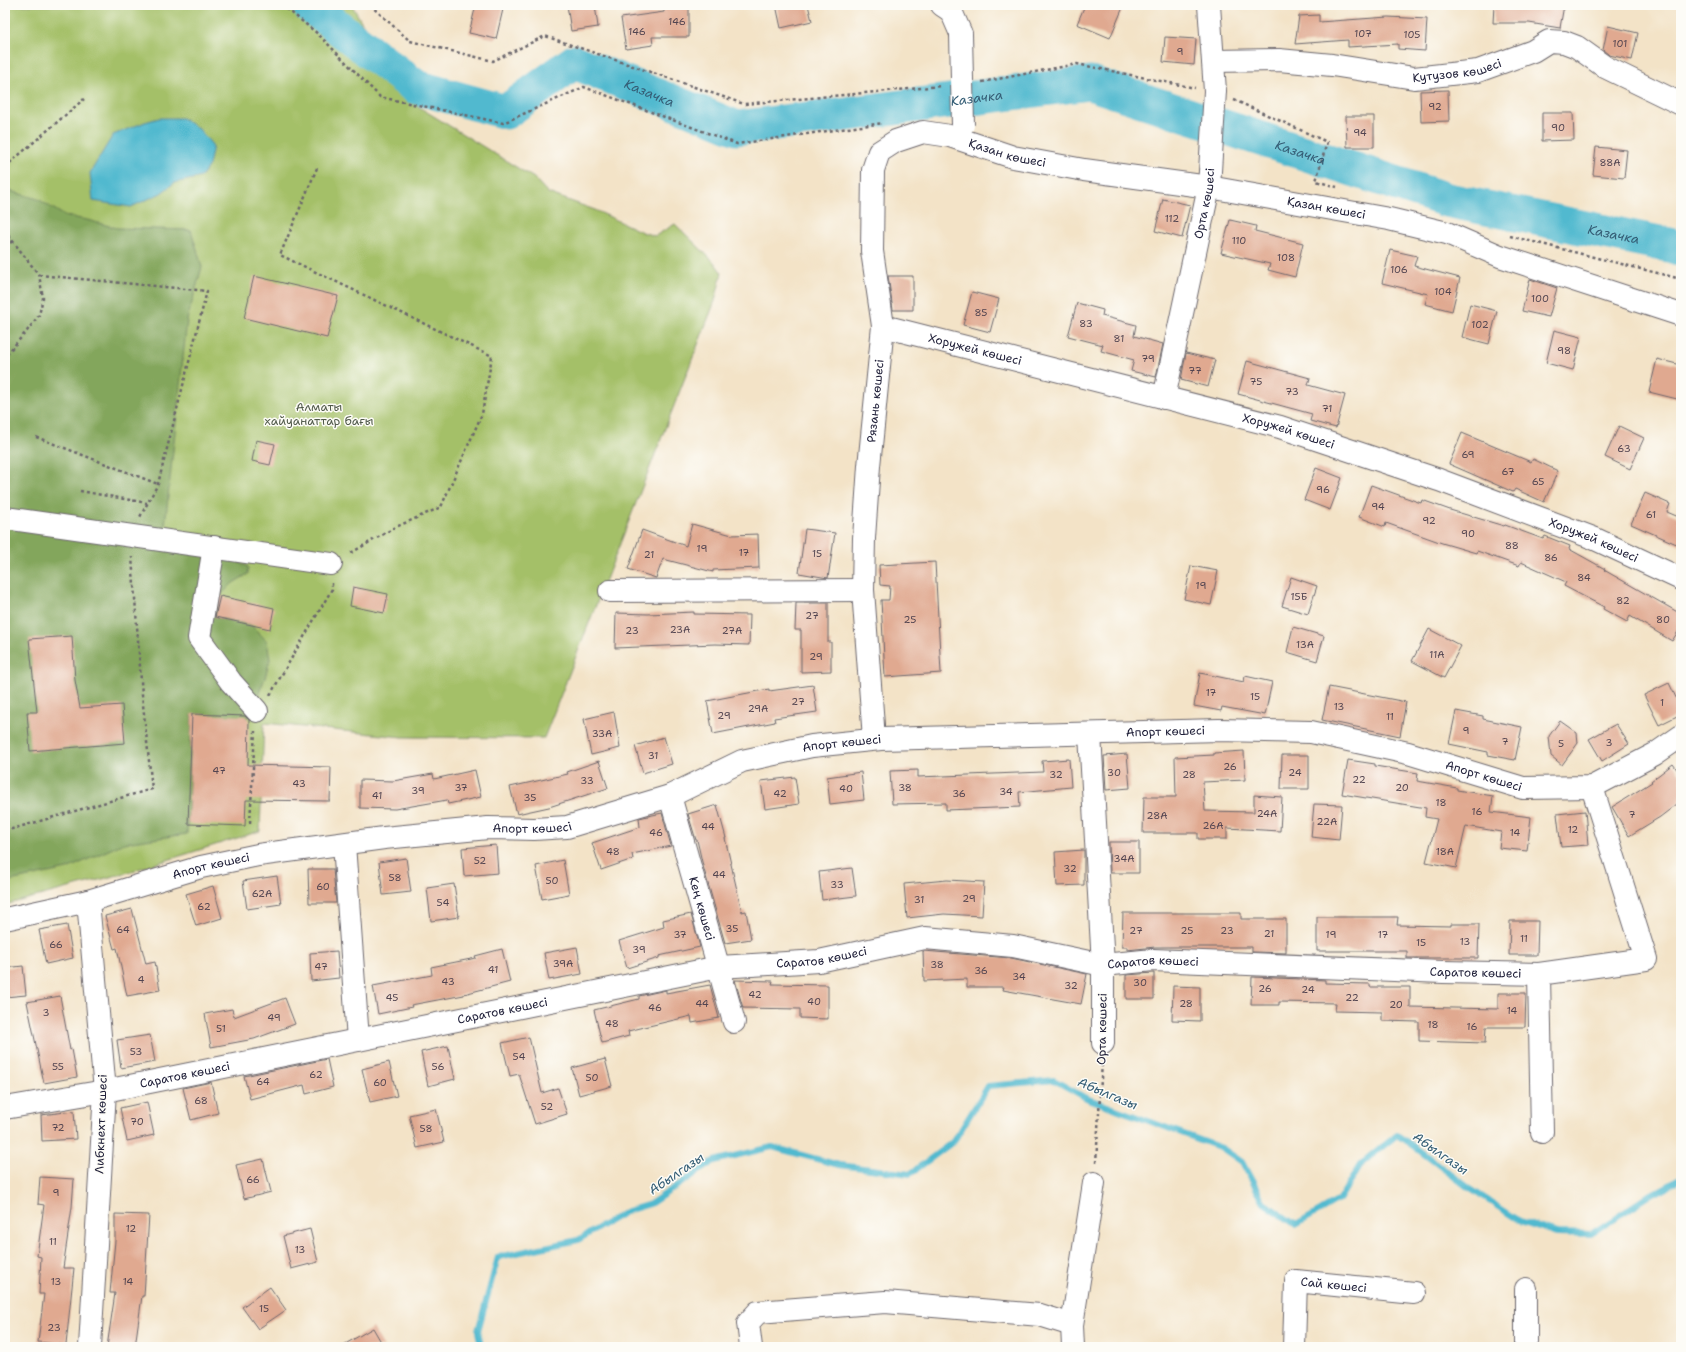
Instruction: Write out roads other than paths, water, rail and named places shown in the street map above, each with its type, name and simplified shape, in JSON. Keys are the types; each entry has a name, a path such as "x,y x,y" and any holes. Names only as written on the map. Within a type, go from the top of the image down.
{"street":[{"path":"942,5 951,11 961,34 962,132"},
{"name":"Орта көшесі","path":"1164,398 1210,181 1215,96 1209,5"},
{"name":"Кутузов көшесі","path":"1213,61 1279,60 1332,64 1414,78 1478,71 1533,51 1549,41 1564,42 1577,47 1605,67 1681,104"},
{"name":"Рязань көшесі","path":"874,740 863,590 864,538 868,474 883,326 872,251 872,170 879,152 896,141 923,132 950,136 962,132"},
{"name":"Қазан көшесі","path":"962,132 1013,157 1084,170 1210,181 1447,233 1500,256 1681,315"},
{"name":"Хоружей көшесі","path":"883,326 1280,427 1439,480 1593,538 1681,579"},
{"path":"5,518 331,564"},
{"path":"214,547 199,638 231,682 257,710"},
{"path":"610,591 863,590"},
{"name":"Апорт көшесі","path":"5,919 88,901 201,867 258,855 488,828 534,829 567,826 670,796 742,761 812,746 874,740 1219,730 1311,732 1408,753 1523,788 1592,787 1680,740"},
{"name":"Орта көшесі","path":"1090,734 1102,965 1103,1043"},
{"name":"Саратов көшесі","path":"5,1108 105,1091 719,967 819,961 925,938 1013,946 1102,965 1153,960 1443,972 1539,974 1646,959 1592,787"},
{"name":"Кең көшесі","path":"670,796 734,1022"},
{"path":"344,844 358,1040"},
{"name":"Либкнехт көшесі","path":"88,901 105,1091 90,1347"},
{"path":"1539,974 1542,1132"},
{"path":"1073,1347 1072,1325 1094,1184"},
{"name":"Сай көшесі","path":"1294,1347 1296,1281 1414,1293"},
{"path":"1526,1289 1526,1347"},
{"path":"751,1347 748,1323 758,1312 885,1302 1040,1315 1072,1325"}],"water":[{"path":"159,118 182,118 200,130 213,146 209,165 201,177 174,183 161,193 131,207 93,201 90,173 113,135"}],"waterway":[{"name":"Казачка","path":"309,5 416,87 506,112 574,62 737,128 1090,83 1447,200 1669,245 1681,249"},
{"name":"Абылгазы","path":"481,1347 478,1331 498,1257 578,1240 627,1211 650,1204 714,1161 772,1147 839,1165 910,1174 954,1141 988,1086 1054,1080 1086,1098 1222,1148 1242,1162 1264,1203 1296,1225 1339,1200 1360,1165 1397,1135 1469,1188 1520,1221 1557,1233 1591,1234 1649,1196 1681,1179"}],"park label":[{"name":"Алматы хайуанаттар бағы","path":"319,414"}]}
